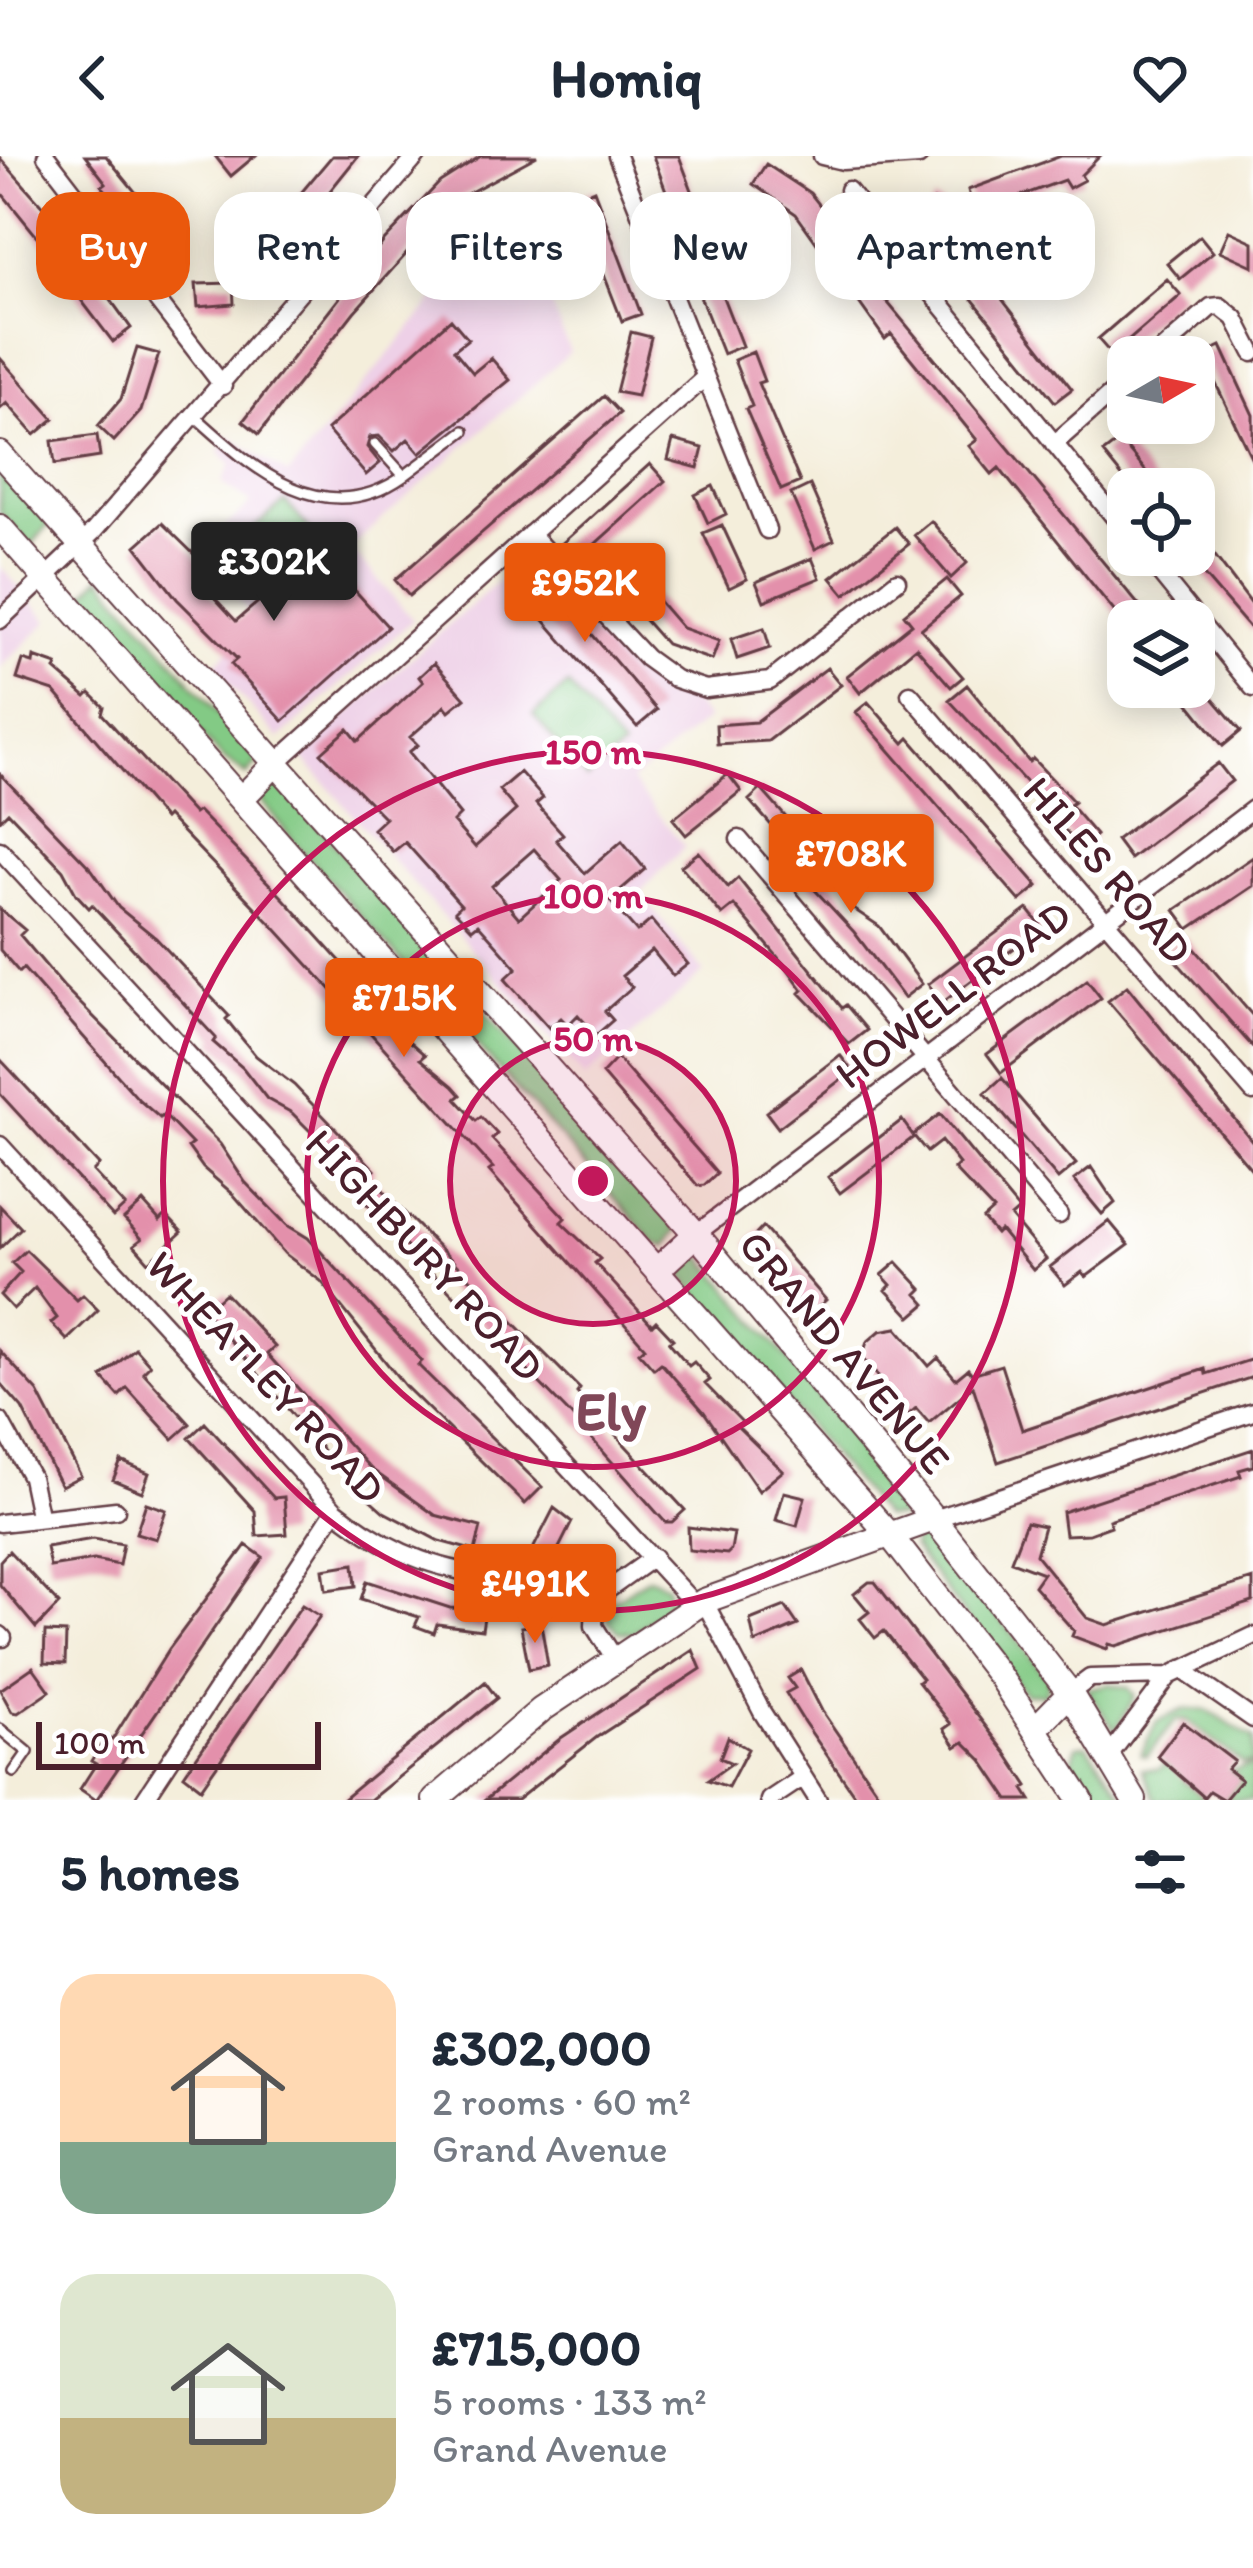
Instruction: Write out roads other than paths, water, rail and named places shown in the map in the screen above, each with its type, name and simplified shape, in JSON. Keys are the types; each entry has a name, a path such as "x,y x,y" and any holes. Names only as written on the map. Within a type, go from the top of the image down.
{"street":[{"path":"46,156 224,386"},
{"path":"0,620 9,601 46,578 82,544 196,418 417,156"},
{"path":"617,156 702,380 767,530"},
{"path":"822,156 842,161 920,156"},
{"path":"848,190 1107,508"},
{"path":"1178,336 1210,307 1220,306 1235,317 1253,353"},
{"path":"241,799 702,380"},
{"path":"1054,443 1107,397"},
{"name":"GRAND AVENUE","path":"0,454 696,1234 934,1519 1070,1693 1111,1754 1134,1800"},
{"name":"GRAND AVENUE","path":"0,527 889,1534 1036,1728 1081,1800"},
{"path":"530,534 646,658 675,679 706,689 736,689 770,681 897,581"},
{"path":"1162,576 1253,688"},
{"name":"HILES ROAD","path":"910,694 1253,1092"},
{"name":"HOWELL ROAD","path":"696,1234 1253,809"},
{"path":"739,839 1059,1215"},
{"name":"HIGHBURY ROAD","path":"0,850 700,1603 818,1800"},
{"name":"WHEATLEY ROAD","path":"0,1145 335,1510 375,1542 413,1561 595,1599"},
{"name":"GRAND AVENUE","path":"658,1270 696,1234"},
{"path":"934,1519 1253,1412"},
{"path":"0,1421 31,1477 39,1515"},
{"path":"0,1523 39,1515 116,1510"},
{"path":"144,1800 335,1510"},
{"name":"GRAND AVENUE","path":"889,1534 934,1519"},
{"path":"435,1800 541,1710 700,1603 889,1534"},
{"path":"615,1659 594,1626 595,1599 655,1557"},
{"path":"1036,1728 1090,1678 1175,1672 1253,1636"},
{"path":"1175,1672 1253,1718"},
{"path":"1111,1754 1175,1672"},
{"path":"769,1800 802,1778"}],"lane":[{"path":"196,418 246,463 286,488 319,498 366,494 404,476 464,431"},
{"path":"375,444 404,476"},
{"path":"0,1729 28,1752 14,1772"}],"district":[{"name":"Ely","path":"611,1411"}]}
